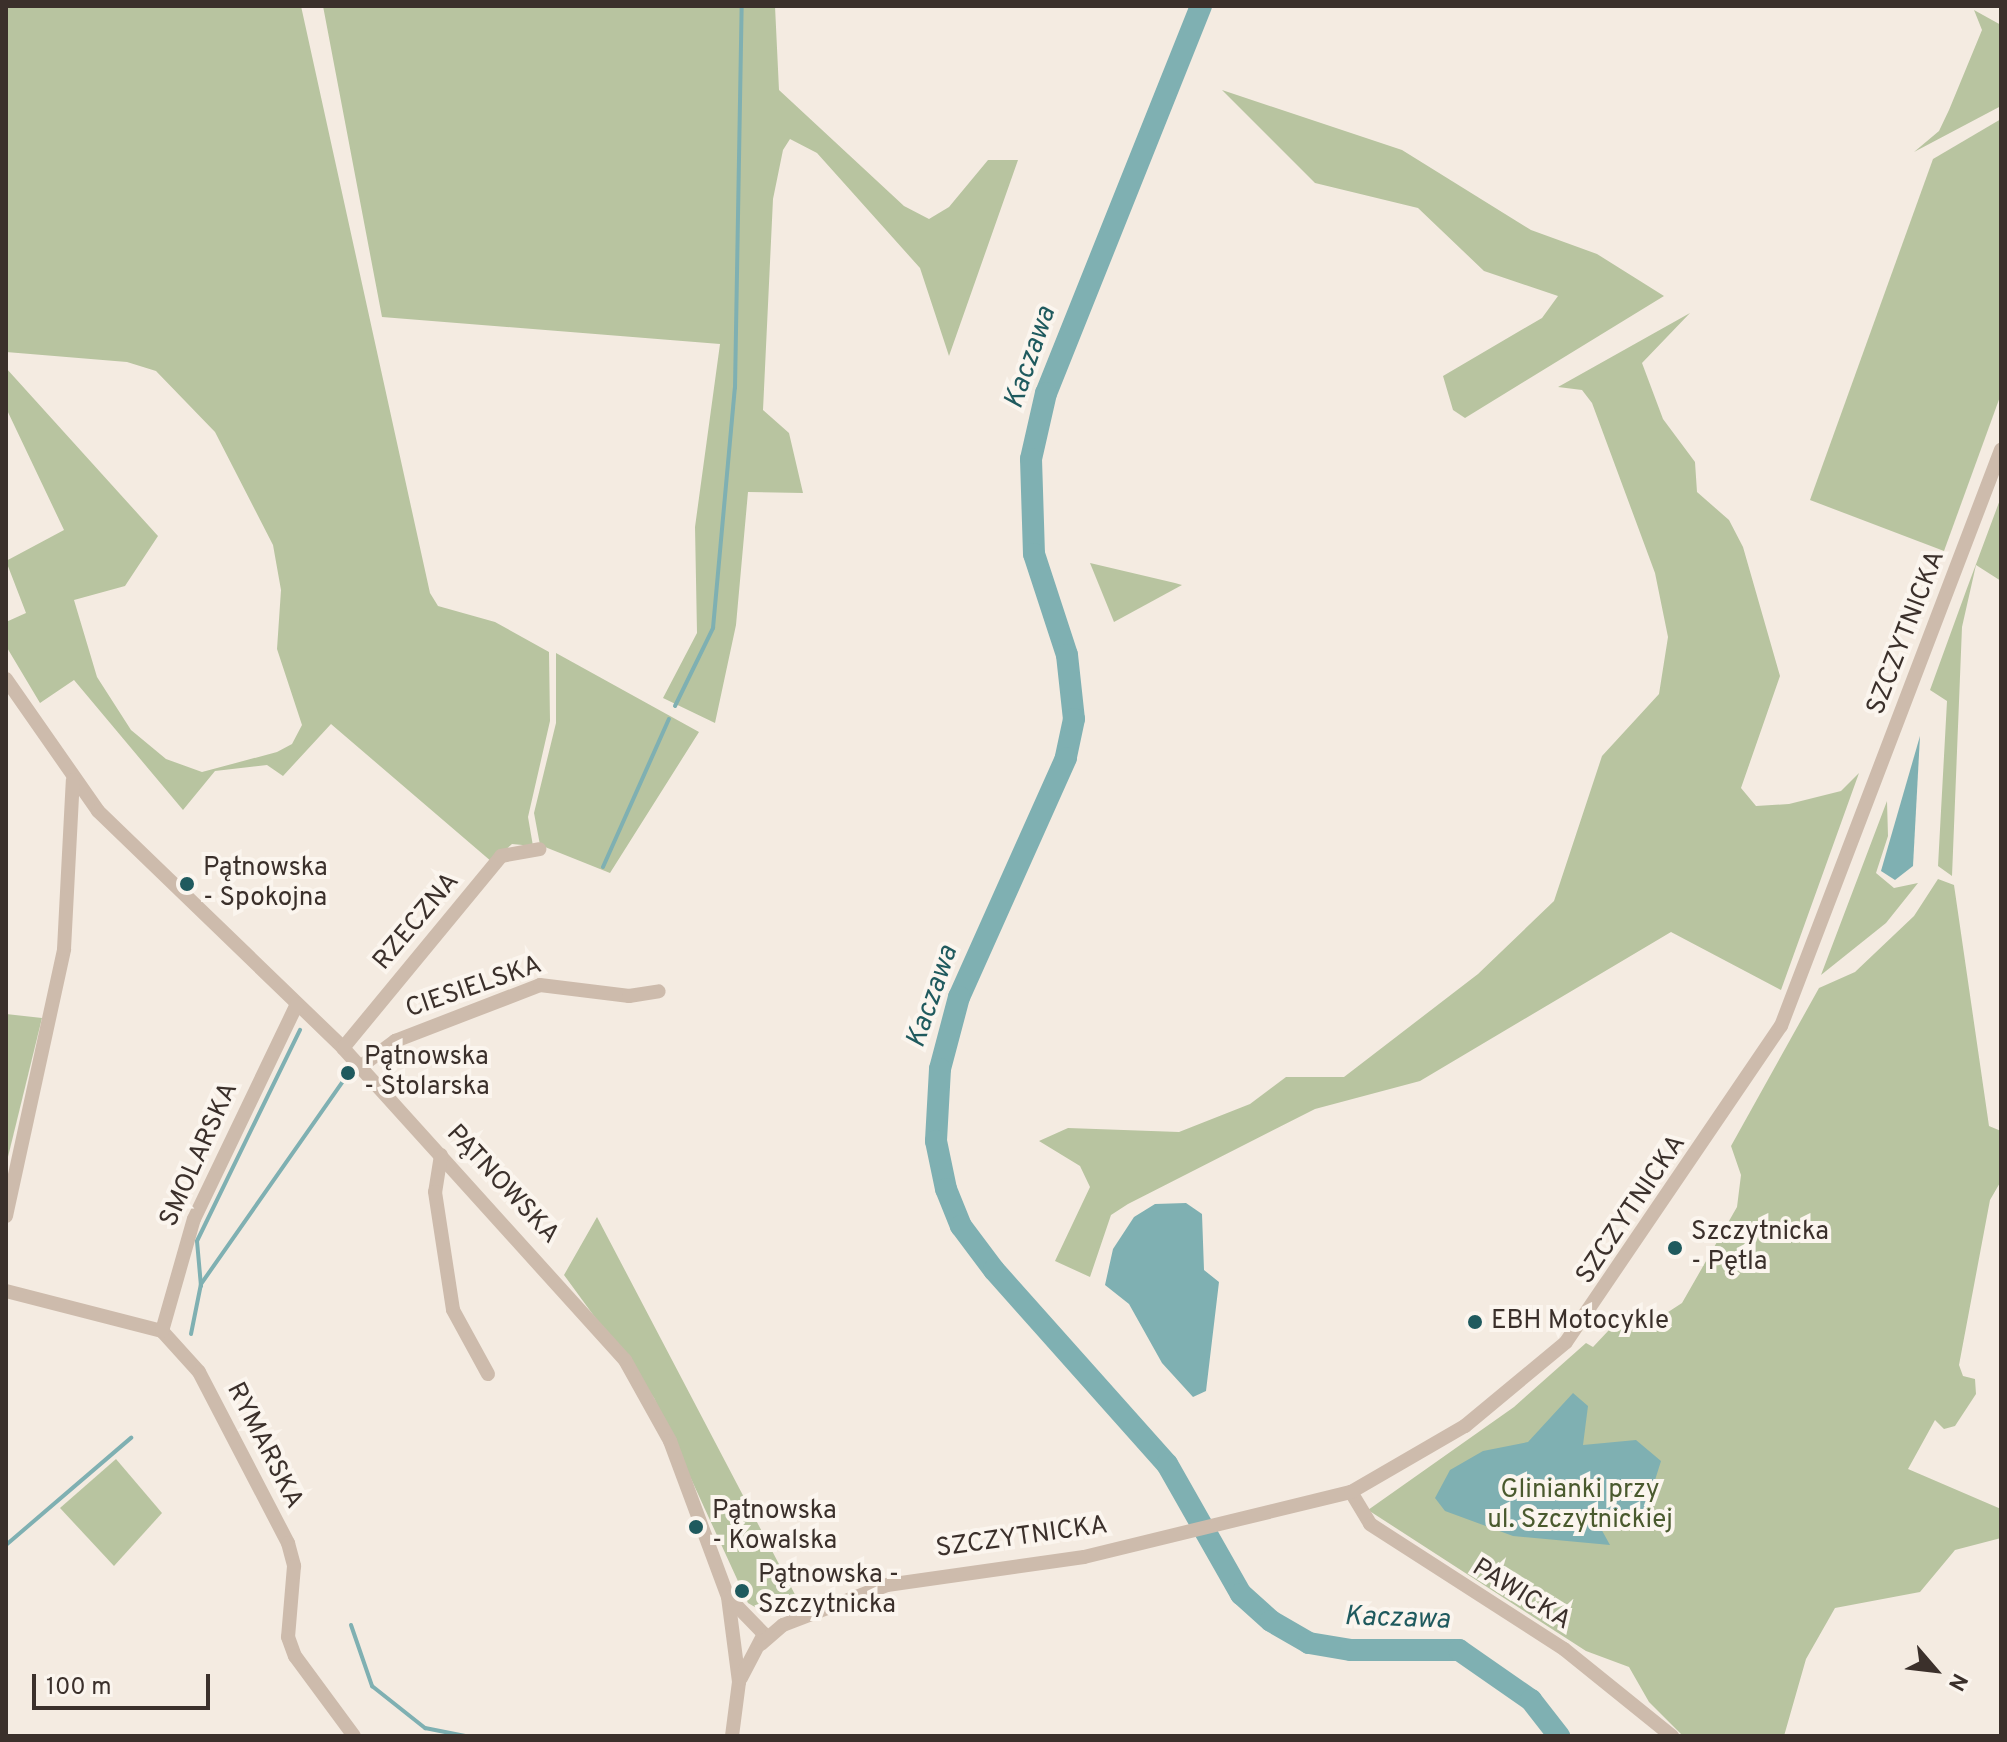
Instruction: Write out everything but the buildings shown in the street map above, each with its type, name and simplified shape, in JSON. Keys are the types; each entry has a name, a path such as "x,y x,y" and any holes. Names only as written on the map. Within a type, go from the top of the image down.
{"street":[{"name":"SZCZYTNICKA","path":"759,1646 783,1625 887,1585 1158,1539 1238,1516 1351,1492 1465,1426 1566,1342 1771,1044 2001,450"},
{"name":"PĄTNOWSKA","path":"6,679 73,780 343,1048 625,1360 670,1441 728,1597 739,1682 732,1736"},
{"path":"6,1216 64,949 73,780"},
{"name":"RZECZNA","path":"343,1048 501,856 539,849"},
{"name":"CIESIELSKA","path":"360,1067 395,1041 540,985 629,996 659,991"},
{"name":"SMOLARSKA","path":"162,1331 194,1219 297,1004"},
{"path":"441,1155 435,1192 453,1310 488,1374"},
{"path":"6,1291 162,1331"},
{"name":"RYMARSKA","path":"162,1331 199,1372 288,1543 294,1566 288,1637 354,1736"},
{"name":"PAWICKA","path":"1351,1492 1370,1524 1564,1649 1672,1736"},
{"name":"PĄTNOWSKA","path":"728,1597 755,1622"},
{"name":"SZCZYTNICKA","path":"755,1622 783,1625"},
{"path":"755,1622 759,1646 734,1637 755,1622"},
{"name":"PĄTNOWSKA","path":"739,1682 759,1646"}],"green space":[{"path":"6,6 301,6 430,593 438,606 495,622 549,652 550,721 528,817 533,846 512,844 492,862 331,724 283,776 267,765 215,771 183,810 74,680 40,703 6,646 6,622 26,613 6,561 64,530 6,408 6,368 158,536 125,586 74,600 97,677 131,730 166,759 202,772 277,752 292,744 302,725 277,649 281,590 273,545 215,432 156,371 127,362 6,352"},
{"path":"323,6 775,6 779,90 904,206 929,219 949,207 988,160 1018,160 949,356 920,268 817,153 790,139 783,150 773,199 763,410 789,433 803,493 748,492 736,625 715,723 663,698 697,633 695,527 720,344 382,317"},
{"path":"1974,10 2001,25 2001,106 1914,152 1939,131 1949,110 1982,30"},
{"path":"1222,90 1402,150 1531,230 1597,254 1664,296 1465,418 1453,410 1443,376 1542,318 1558,296 1484,271 1418,208 1315,183"},
{"path":"2001,119 2001,394 1944,551 1810,500 1933,159"},
{"path":"1690,313 1642,363 1663,419 1695,462 1697,492 1729,520 1743,547 1780,676 1741,788 1756,806 1789,804 1841,791 1859,773 1781,990 1671,932 1420,1081 1315,1109 1128,1204 1111,1215 1090,1277 1055,1261 1090,1187 1080,1166 1039,1141 1068,1128 1179,1132 1250,1104 1286,1077 1344,1077 1478,974 1554,901 1602,756 1659,694 1668,637 1655,573 1592,403 1582,390 1558,387"},
{"path":"2001,497 2001,581 1976,565 1962,627 1952,876 1938,866 1947,701 1930,690"},
{"path":"1090,563 1175,583 1182,585 1114,622"},
{"path":"556,653 699,732 610,873 540,845 534,813 556,723"},
{"path":"1887,801 1888,836 1876,873 1894,888 1918,883 1886,923 1821,975"},
{"name":"Glinianki przy ul. Szczytnickiej","path":"1938,879 1954,885 1989,1126 2001,1131 2001,1181 1990,1200 1959,1365 1963,1376 1975,1379 1976,1394 1955,1426 1944,1429 1935,1420 1908,1469 2001,1509 2001,1538 1955,1550 1920,1592 1835,1608 1806,1659 1784,1736 1683,1736 1649,1702 1629,1667 1586,1651 1368,1510 1514,1407 1586,1343 1593,1347 1609,1330 1642,1329 1682,1303 1737,1207 1741,1175 1731,1146 1819,988 1855,972 1914,916"},
{"path":"6,1014 42,1018 6,1165"},
{"path":"597,1217 801,1606 790,1614 769,1615 748,1603 654,1398 564,1275"},
{"path":"116,1459 162,1513 114,1566 60,1508"}],"water":[{"path":"1920,736 1913,866 1895,880 1881,871"},
{"path":"1186,1203 1202,1214 1204,1270 1219,1282 1206,1391 1193,1397 1162,1363 1129,1304 1105,1285 1113,1249 1134,1217 1155,1204"},
{"path":"1573,1393 1588,1406 1583,1445 1636,1440 1661,1461 1645,1512 1613,1521 1594,1516 1610,1545 1513,1536 1445,1511 1435,1498 1450,1470 1483,1451 1528,1442"}],"waterway":[{"path":"675,706 713,628 735,388 742,6"},
{"name":"Kaczawa","path":"1201,6 1046,393 1031,459 1034,554 1067,655 1074,719 1066,758 959,997 940,1069 936,1141 946,1189 961,1226 994,1270 1167,1464 1241,1594 1271,1621 1309,1643 1351,1650 1459,1650 1531,1700 1559,1736"},
{"path":"603,867 669,719"},
{"path":"201,1286 197,1241 300,1030"},
{"path":"191,1334 201,1284 345,1078"},
{"path":"6,1545 131,1438"},
{"path":"351,1625 372,1686 425,1728 465,1736"}],"place":[{"name":"Pątnowska - Spokojna","path":"187,884"},
{"name":"Pątnowska - Stolarska","path":"348,1073"},
{"name":"Szczytnicka - Pętla","path":"1675,1248"},
{"name":"EBH Motocykle","path":"1475,1322"},
{"name":"Pątnowska - Kowalska","path":"696,1527"},
{"name":"Pątnowska - Szczytnicka","path":"742,1591"}]}
